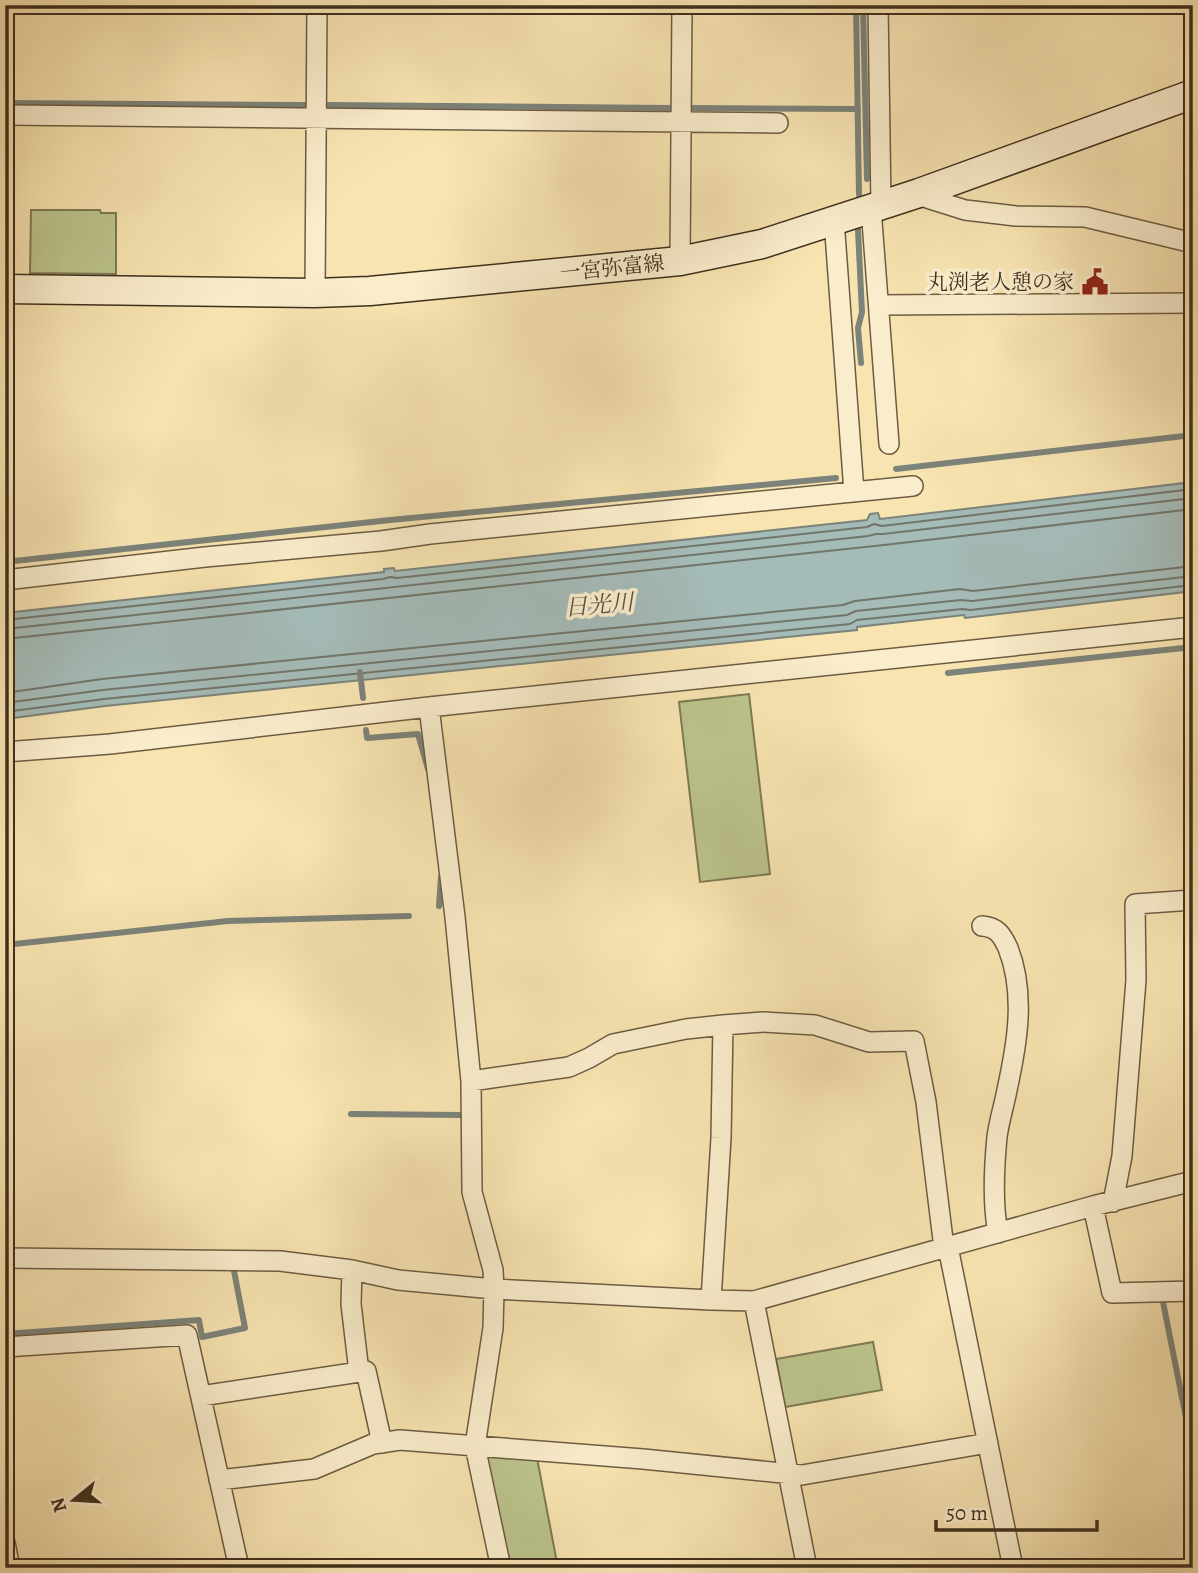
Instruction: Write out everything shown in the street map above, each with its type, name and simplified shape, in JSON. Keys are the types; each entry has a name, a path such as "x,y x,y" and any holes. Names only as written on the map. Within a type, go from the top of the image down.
{"main road":[{"name":"一宮弥富線","path":"5,289 315,293 392,290 680,261 762,244 919,193 1193,94"}],"street":[{"path":"315,293 317,5"},
{"path":"680,261 681,5"},
{"path":"878,5 876,206 879,305 889,444"},
{"path":"5,115 778,123"},
{"path":"919,193 965,209 1016,216 1085,217 1193,243"},
{"path":"835,220 854,492"},
{"path":"879,305 1193,303"},
{"path":"5,580 205,557 913,486"},
{"path":"5,752 110,744 429,707 1193,627"},
{"path":"429,707 455,917 471,1081 472,1192 493,1270 493,1328 475,1446 501,1568"},
{"path":"1113,1202 1122,1156 1136,980 1135,904 1193,900"},
{"path":"982,926 991,927 1003,936 1012,960 1017,986 1017,1032 997,1143 994,1212 998,1233"},
{"path":"471,1081 569,1066 612,1044 686,1029 763,1022 815,1025 869,1042 914,1041 926,1102 946,1248 1013,1568"},
{"path":"711,1300 721,1138 723,1026"},
{"path":"5,1258 280,1261 352,1270 398,1280 494,1289 754,1301 1093,1206 1193,1181"},
{"path":"1093,1206 1112,1293 1193,1291"},
{"path":"352,1270 351,1304 359,1372"},
{"path":"754,1301 807,1568"},
{"path":"5,1347 187,1335 239,1568"},
{"path":"201,1396 366,1371 383,1443"},
{"path":"219,1480 314,1469 373,1444 400,1440 643,1459 802,1475 988,1443"},
{"path":"5,1542 10,1568"}],"green space":[{"path":"31,210 100,210 101,213 116,213 116,274 30,273"},
{"path":"749,694 770,874 700,882 679,702"},
{"path":"873,1342 882,1390 785,1407 776,1359"},
{"path":"488,1454 537,1458 558,1568 506,1568 483,1460"}],"water":[{"name":"日光川","path":"1193,482 1193,591 965,618 964,615 857,627 857,630 105,706 5,719 5,613 384,572 384,569 394,568 395,571 867,520 870,514 878,513 880,519"}],"waterway":[{"path":"856,5 859,195"},
{"path":"863,5 867,179"},
{"path":"5,103 306,105"},
{"path":"327,105 669,108"},
{"path":"690,108 858,109"},
{"path":"858,230 862,312 858,328 861,363"},
{"path":"896,469 1193,435"},
{"path":"5,562 390,520 836,478"},
{"path":"948,673 1193,647"},
{"path":"360,672 363,698"},
{"path":"366,730 367,738 418,734 428,769"},
{"path":"439,906 441,877"},
{"path":"5,945 228,921 409,916"},
{"path":"351,1114 462,1115"},
{"path":"5,1334 199,1320 202,1337 245,1328 234,1271"},
{"path":"1163,1302 1193,1453"}],"place":[{"name":"丸渕老人憩の家","path":"1095,282"}]}
